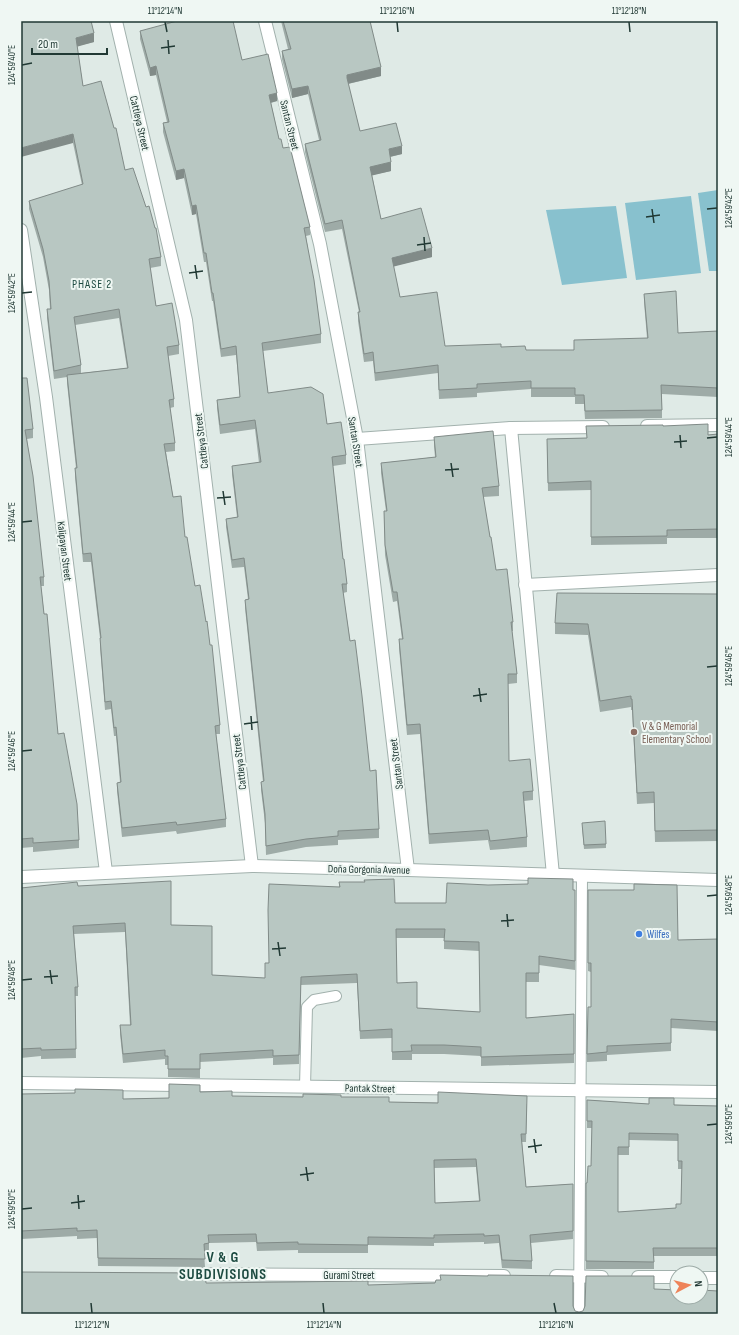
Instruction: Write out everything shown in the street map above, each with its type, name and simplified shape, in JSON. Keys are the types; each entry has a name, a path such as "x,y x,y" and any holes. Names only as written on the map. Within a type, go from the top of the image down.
{"street":[{"name":"Cattleya Street","path":"116,21 186,320 252,866"},
{"name":"Santan Street","path":"265,21 320,244 357,439 408,870"},
{"name":"Kalipayan Street","path":"21,230 46,397 106,872"},
{"path":"638,426 718,425"},
{"path":"357,439 511,428 615,427"},
{"path":"511,428 553,875"},
{"path":"525,585 718,575"},
{"name":"Doña Gorgonia Avenue","path":"21,876 252,866 718,880"},
{"name":"Pantak Street","path":"21,1084 718,1092"},
{"name":"Gurami Street","path":"180,1274 514,1276"},
{"path":"546,1276 669,1277"}],"lane":[{"path":"579,1314 578,1277 582,876"},
{"path":"305,1087 307,1007 314,1000 336,996"}],"water":[{"path":"718,190 718,271 709,271 698,193"},
{"path":"691,196 701,273 636,280 625,203"},
{"path":"616,206 627,278 562,285 546,210"}],"building":[{"path":"21,21 91,21 94,33 76,38 83,86 101,81 114,128 116,128 125,170 133,168 146,207 149,206 156,228 161,257 149,259 156,306 172,303 179,345 167,347 174,399 169,400 175,443 164,444 173,497 181,496 185,537 187,537 195,586 200,585 210,645 212,645 220,725 215,726 226,819 177,825 176,822 122,828 117,783 121,782 116,727 114,728 111,701 105,702 101,638 91,553 83,554 75,468 77,468 67,375 128,368 119,309 74,317 81,365 54,371 47,309 51,309 49,281 43,249 29,201 83,184 73,134 21,148"},
{"path":"177,21 233,21 242,60 268,54 277,93 269,95 279,139 281,139 283,148 290,147 310,227 304,228 314,280 321,334 262,343 268,393 311,387 323,394 327,424 341,422 346,455 332,457 347,584 342,584 350,641 355,640 370,771 376,770 379,829 338,831 338,836 306,839 266,846 265,814 261,782 264,781 245,600 249,599 244,558 232,560 226,519 238,517 232,466 261,462 255,420 220,425 217,400 240,397 236,346 221,349 213,293 206,253 204,253 196,205 192,206 184,169 176,171 163,123 169,122 156,66 150,68 140,31"},
{"path":"283,21 370,21 381,67 347,75 347,78 360,131 396,123 402,146 389,149 391,162 370,167 381,219 421,208 432,248 392,258 400,297 437,292 445,346 501,344 501,347 525,346 526,350 574,350 574,340 648,338 644,294 676,291 678,333 718,331 718,388 661,385 662,410 585,411 584,395 575,395 575,388 531,388 531,381 477,384 477,388 439,390 438,365 375,373 373,352 364,354 358,312 360,312 342,220 325,224 305,144 321,140 308,86 292,89 282,51 291,49"},
{"path":"21,378 27,378 33,429 25,430 33,476 44,577 40,577 44,614 47,614 58,734 64,733 77,804 79,840 33,843 33,838 21,839"},
{"path":"708,424 708,435 718,434 718,529 667,530 667,536 591,537 591,481 548,483 547,439 587,438 586,426 663,426"},
{"path":"493,431 499,486 482,488 496,570 507,569 513,622 511,622 517,674 508,674 509,761 530,759 533,791 523,792 527,837 490,841 488,830 429,834 420,724 407,725 399,639 403,639 397,592 393,592 385,545 384,511 387,511 381,463 436,457 434,437"},
{"path":"557,593 718,594 718,830 655,831 654,792 637,793 631,696 600,701 588,624 555,623"},
{"path":"605,821 606,844 584,845 582,823"},
{"path":"528,878 573,879 573,890 575,890 575,961 539,956 539,973 526,973 526,1018 574,1014 574,1054 481,1057 481,1047 444,1045 411,1045 412,1051 392,1052 392,1029 360,1031 357,974 301,977 299,1055 273,1056 273,1050 200,1054 200,1069 168,1069 168,1056 165,1056 165,1050 123,1054 120,1025 131,1025 125,923 73,926 78,987 75,987 76,1049 21,1049 21,888 77,882 78,886 171,881 171,925 212,926 212,975 265,978 265,963 269,963 269,884 340,887 339,882 365,882 364,880 394,879 395,903 446,903 447,883 488,885 528,884","holes":["396,929 445,929 444,941 479,942 480,1012 417,1008 417,982 397,983"]},
{"path":"634,884 677,885 678,940 718,939 718,1022 671,1019 671,1043 607,1046 607,1052 587,1054 588,1007 591,1007 591,963 588,963 588,890 634,890"},
{"path":"169,1084 200,1085 200,1092 232,1091 232,1096 303,1097 303,1094 341,1095 341,1097 389,1097 389,1102 438,1103 438,1092 527,1096 526,1134 521,1134 526,1187 573,1184 573,1231 530,1235 532,1261 502,1260 499,1235 484,1236 484,1234 434,1235 434,1238 368,1237 368,1245 298,1244 298,1242 257,1243 256,1234 208,1235 209,1243 204,1244 205,1259 98,1258 97,1230 77,1231 77,1228 21,1231 21,1094 75,1093 75,1089 123,1090 123,1099 169,1098","holes":["476,1159 480,1201 435,1203 434,1160"]},
{"path":"649,1098 674,1098 674,1105 718,1106 718,1248 653,1248 654,1262 586,1261 586,1183 588,1166 591,1166 592,1121 587,1121 587,1100 649,1104","holes":["629,1133 678,1134 678,1161 682,1161 681,1204 676,1204 676,1208 618,1212 618,1147 629,1147"]},
{"path":"21,1272 205,1273 206,1283 368,1281 368,1285 435,1283 436,1280 441,1280 440,1275 573,1276 573,1306 575,1311 579,1312 583,1311 585,1306 586,1276 654,1276 654,1289 669,1290 669,1305 709,1305 709,1290 718,1291 718,1314 21,1314"}],"place":[{"name":"V & G Memorial Elementary School","path":"634,732"},
{"name":"Wilfes","path":"639,934"}],"district":[{"name":"PHASE 2","path":"92,284"},
{"name":"V & G SUBDIVISIONS","path":"223,1266"}]}
